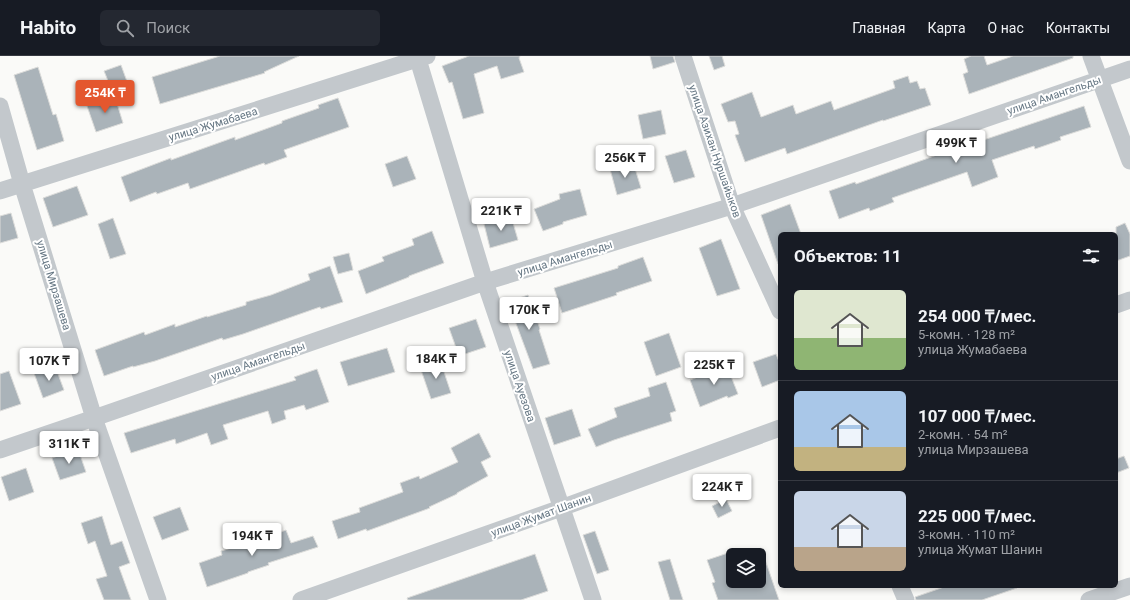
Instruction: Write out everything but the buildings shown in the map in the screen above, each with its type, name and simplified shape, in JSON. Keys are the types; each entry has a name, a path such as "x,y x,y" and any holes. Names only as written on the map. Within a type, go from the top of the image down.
{"street":[{"name":"улица Азихан Нуршайыков","path":"682,56 732,206 778,307"},
{"path":"1091,56 1130,161"},
{"name":"улица Жумабаева","path":"0,192 421,57"},
{"name":"улица Ауезова","path":"421,57 485,282 593,600"},
{"name":"улица Амангельды","path":"0,450 485,282 732,206 1130,69"},
{"name":"улица Мирзашева","path":"0,106 22,184 94,418 158,600"},
{"path":"1118,304 1130,300"},
{"name":"улица Жумат Шанин","path":"301,600 561,508 778,429"},
{"path":"1089,600 1130,586"},
{"path":"901,588 906,600"}]}
